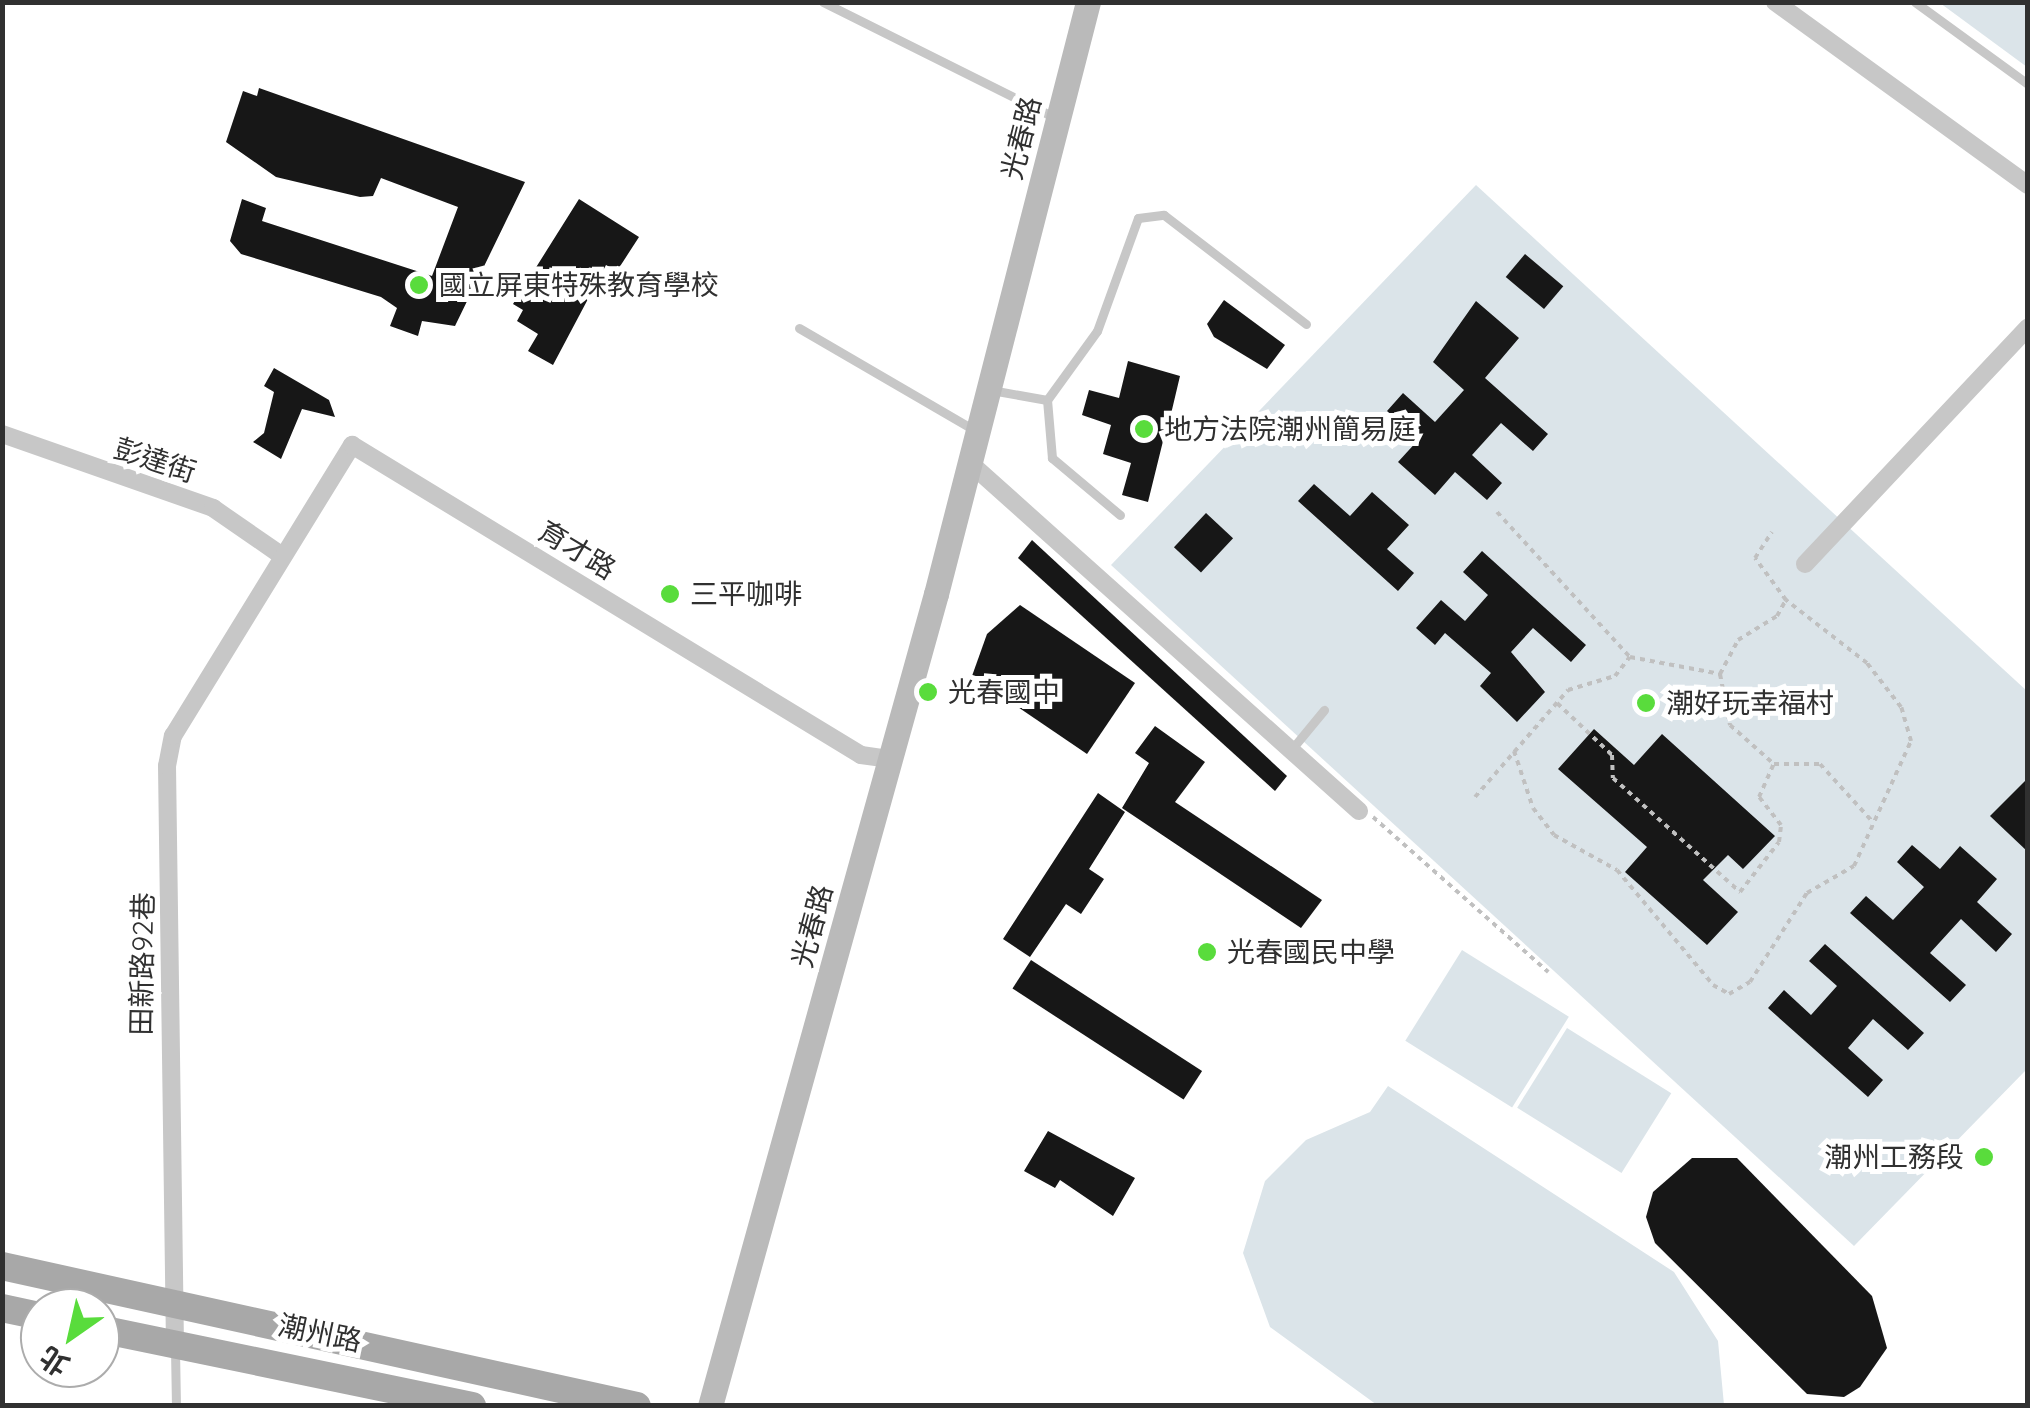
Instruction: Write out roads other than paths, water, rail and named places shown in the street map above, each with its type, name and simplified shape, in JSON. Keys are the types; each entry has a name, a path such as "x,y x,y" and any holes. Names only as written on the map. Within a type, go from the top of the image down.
{"main road":[{"name":"光春路","path":"710,1406 970,463 1088,2"},
{"name":"潮州路","path":"2,1266 637,1406"},
{"name":"潮州路","path":"120,1334 472,1406"}],"street":[{"path":"1775,2 2028,185"},
{"path":"1804,564 2028,328"},
{"name":"彭達街","path":"2,434 212,508 281,554"},
{"name":"育才路","path":"281,554 352,445 861,754 889,759"},
{"path":"970,463 1360,811"},
{"name":"田新路92巷","path":"174,1346 167,766 173,736 281,554"}],"lane":[{"path":"824,2 1056,118"},
{"path":"1915,2 2028,84"},
{"path":"1120,515 1052,458 1047,400 1097,331 1138,218 1164,215 1306,324"},
{"path":"799,328 978,432"},
{"path":"989,389 1047,400"},
{"path":"1290,750 1324,710"},
{"name":"田新路92巷","path":"174,1346 176,1406"}],"place":[{"name":"國立屏東特殊教育學校","path":"419,285"},
{"name":"地方法院潮州簡易庭","path":"1144,429"},
{"name":"三平咖啡","path":"670,594"},
{"name":"光春國中","path":"928,692"},
{"name":"潮好玩幸福村","path":"1646,703"},
{"name":"光春國民中學","path":"1207,952"},
{"name":"潮州工務段","path":"1984,1157"}]}
